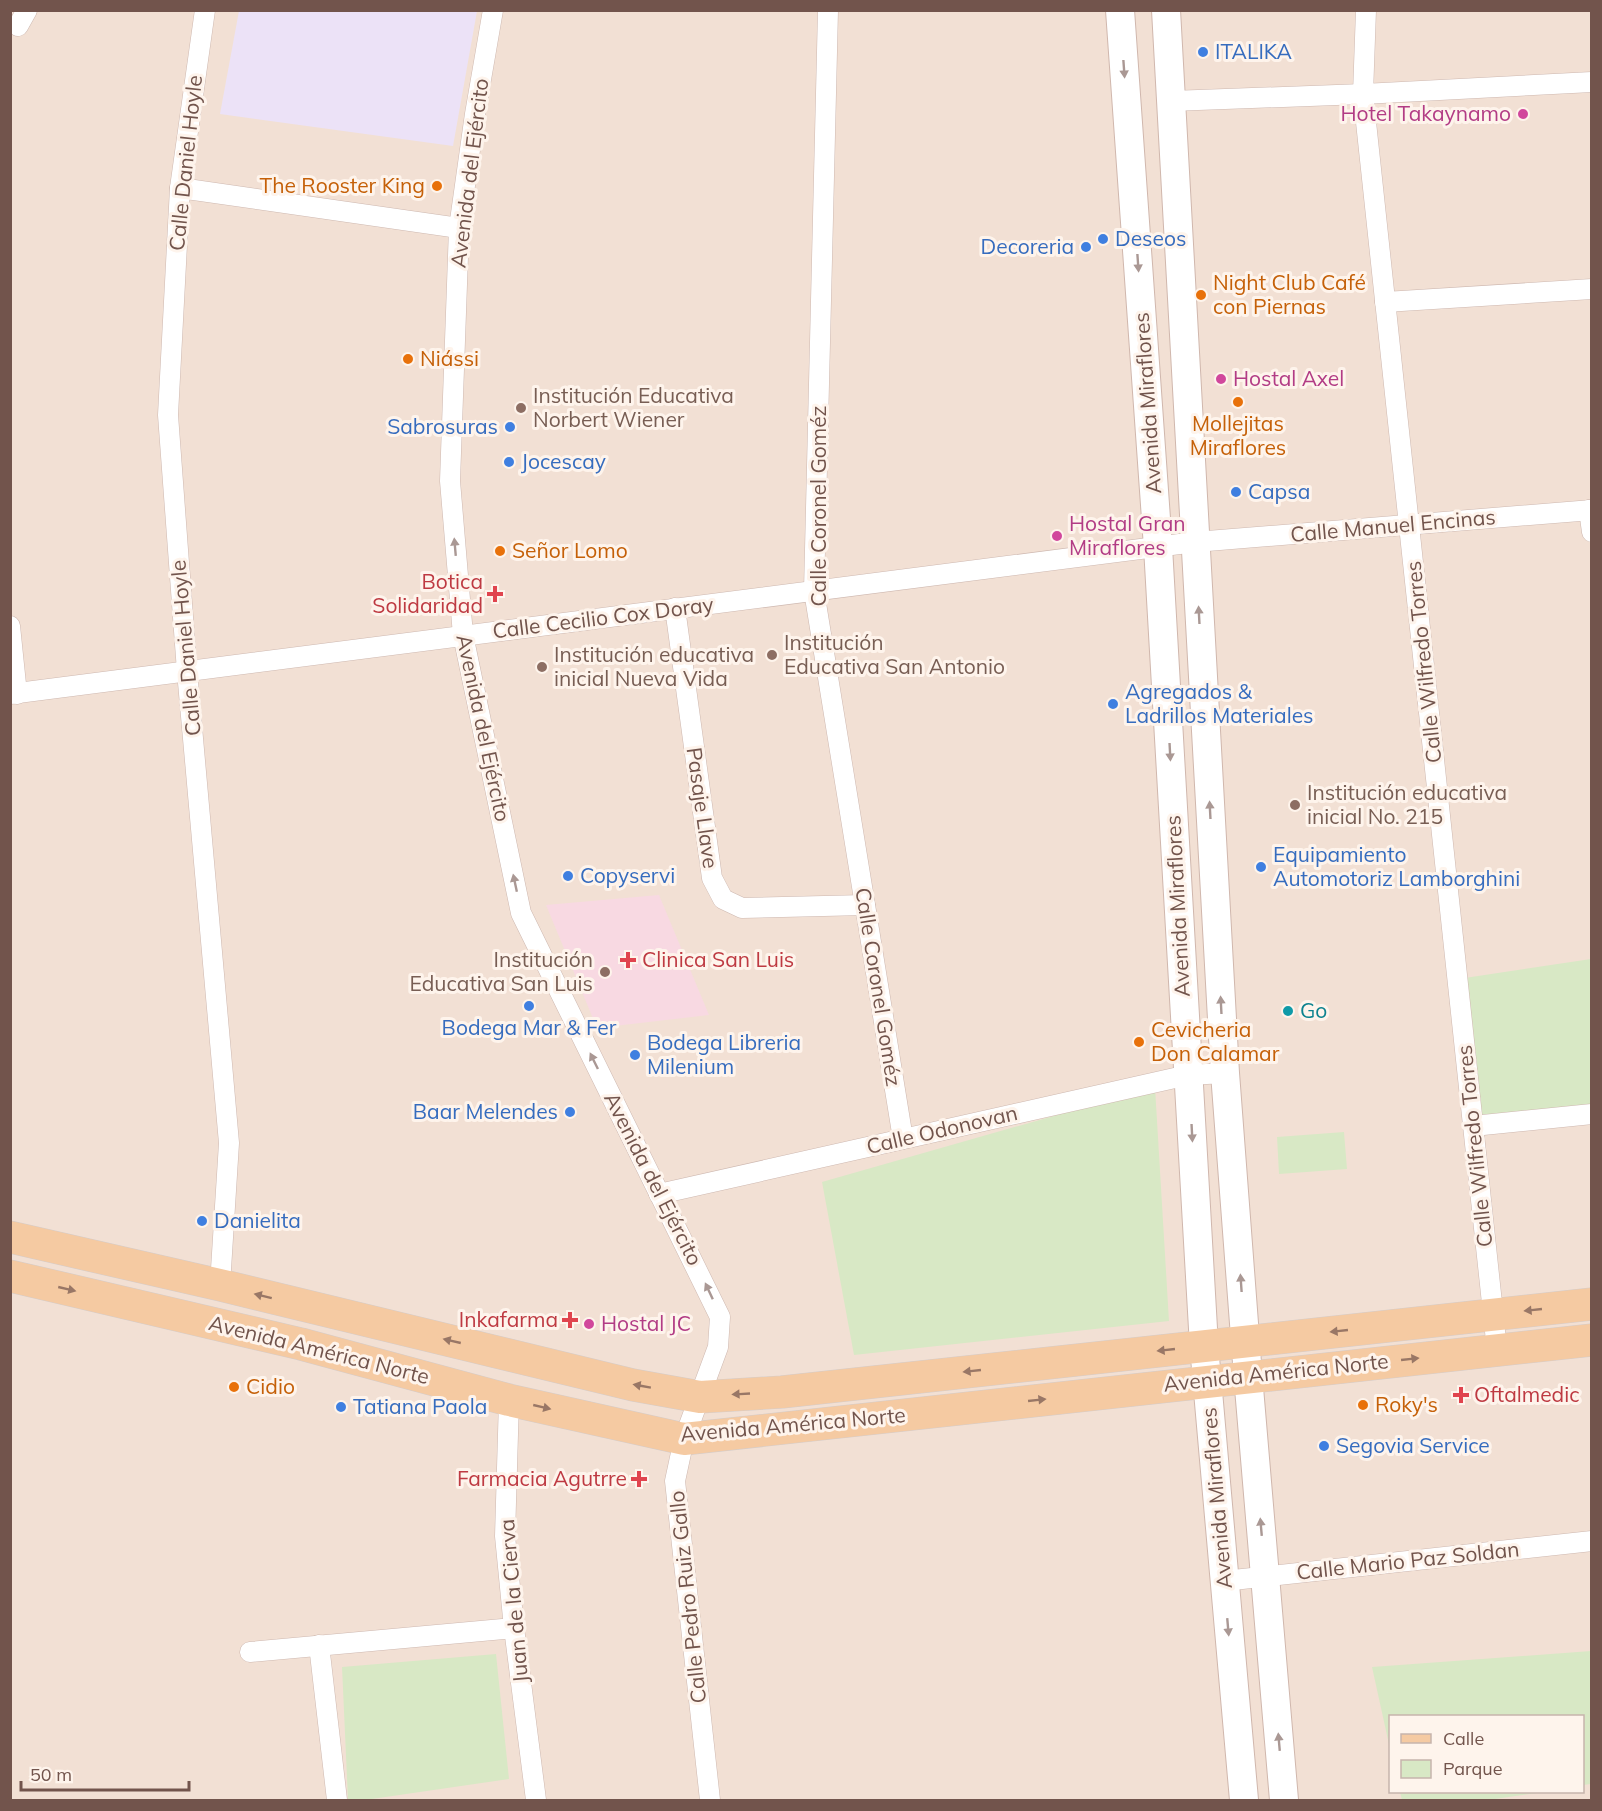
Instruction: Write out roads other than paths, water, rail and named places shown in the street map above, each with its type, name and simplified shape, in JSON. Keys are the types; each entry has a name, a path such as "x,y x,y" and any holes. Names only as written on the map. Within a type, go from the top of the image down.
{"main road":[{"name":"Avenida Miraflores","path":"1120,10 1158,547 1204,1346 1244,1800"},
{"name":"Avenida Miraflores","path":"1166,10 1225,1072 1284,1800"},
{"name":"Avenida América Norte","path":"10,1237 633,1384 700,1396 782,1392 1592,1304"},
{"name":"Avenida América Norte","path":"10,1276 301,1344 508,1400 684,1439 1207,1380 1592,1340"},
{"path":"301,1344 310,1308"}],"street":[{"name":"Calle Daniel Hoyle","path":"205,10 180,189 168,415 229,1143 220,1285"},
{"name":"Avenida del Ejército","path":"494,10 475,114 459,228 450,481 463,635 521,913 720,1317 718,1347 700,1396"},
{"name":"Calle Coronel Goméz","path":"828,10 814,591 903,1138"},
{"name":"Calle Wilfredo Torres","path":"1366,10 1363,94 1497,1350"},
{"path":"1171,101 1592,82"},
{"path":"180,189 459,228"},
{"path":"1385,302 1592,289"},
{"path":"1590,510 1592,532"},
{"name":"Calle Manuel Encinas","path":"1195,542 1590,510"},
{"name":"Calle Cecilio Cox Doray","path":"14,694 1195,542"},
{"name":"Pasaje Llave","path":"675,608 712,878 723,899 742,908 865,904"},
{"path":"10,626 14,694"},
{"name":"Calle Odonovan","path":"659,1194 1188,1075 1225,1072"},
{"path":"1473,1126 1592,1114"},
{"name":"Calle Pedro Ruiz Gallo","path":"700,1396 684,1439 675,1481 710,1800"},
{"name":"Juan de la Cierva","path":"508,1400 505,1536 514,1629 536,1800"},
{"name":"Calle Mario Paz Soldan","path":"1224,1581 1592,1541"},
{"path":"250,1652 514,1629"},
{"path":"319,1645 337,1800"}],"place":[{"name":"ITALIKA","path":"1203,52"},
{"name":"Hotel Takaynamo","path":"1523,114"},
{"name":"The Rooster King","path":"437,186"},
{"name":"Deseos","path":"1103,239"},
{"name":"Decoreria","path":"1086,247"},
{"name":"Night Club Café con Piernas","path":"1201,295"},
{"name":"Niássi","path":"408,359"},
{"name":"Hostal Axel","path":"1221,379"},
{"name":"Mollejitas Miraflores","path":"1238,402"},
{"name":"Institución Educativa Norbert Wiener","path":"521,408"},
{"name":"Sabrosuras","path":"510,427"},
{"name":"Jocescay","path":"509,462"},
{"name":"Capsa","path":"1236,492"},
{"name":"Hostal Gran Miraflores","path":"1057,536"},
{"name":"Señor Lomo","path":"500,551"},
{"name":"Botica Solidaridad","path":"495,594"},
{"name":"Institución Educativa San Antonio","path":"772,655"},
{"name":"Institución educativa inicial Nueva Vida","path":"542,667"},
{"name":"Agregados & Ladrillos Materiales","path":"1113,704"},
{"name":"Institución educativa inicial No. 215","path":"1295,805"},
{"name":"Equipamiento Automotoriz Lamborghini","path":"1261,867"},
{"name":"Copyservi","path":"568,876"},
{"name":"Clinica San Luis","path":"628,960"},
{"name":"Institución Educativa San Luis","path":"605,972"},
{"name":"Bodega Mar & Fer","path":"529,1006"},
{"name":"Go","path":"1288,1011"},
{"name":"Cevicheria Don Calamar","path":"1139,1042"},
{"name":"Bodega Libreria Milenium","path":"635,1055"},
{"name":"Baar Melendes","path":"570,1112"},
{"name":"Danielita","path":"202,1221"},
{"name":"Inkafarma","path":"570,1320"},
{"name":"Hostal JC","path":"589,1324"},
{"name":"Cidio","path":"234,1387"},
{"name":"Oftalmedic","path":"1461,1395"},
{"name":"Roky's","path":"1363,1405"},
{"name":"Tatiana Paola","path":"341,1407"},
{"name":"Segovia Service","path":"1324,1446"},
{"name":"Farmacia Agutrre","path":"639,1479"}]}
